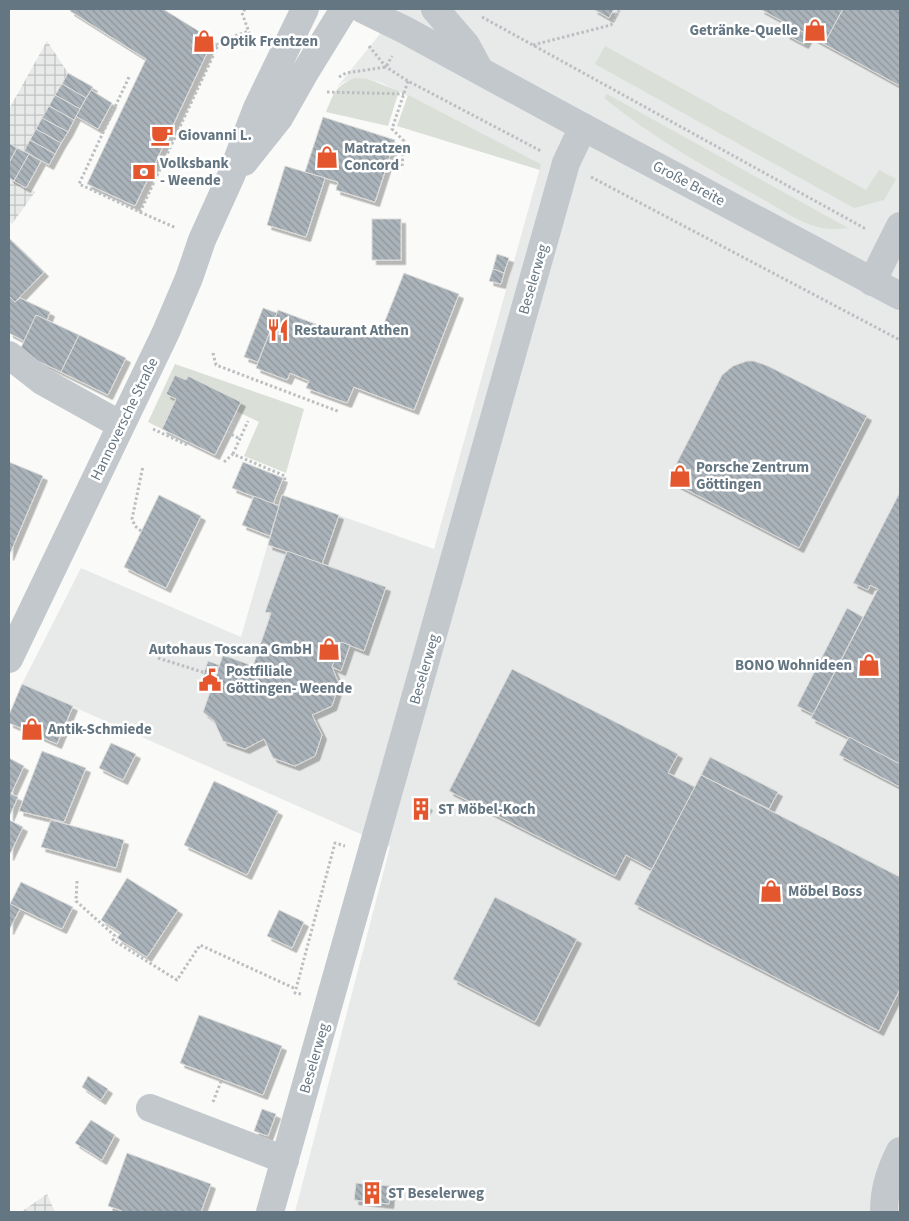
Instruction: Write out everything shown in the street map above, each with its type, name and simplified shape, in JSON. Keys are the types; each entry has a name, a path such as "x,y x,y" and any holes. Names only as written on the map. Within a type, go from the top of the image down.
{"street":[{"name":"Hannoversche Straße","path":"9,659 166,332 189,278 202,240 231,176 257,108 305,9"},
{"path":"435,9 466,45 478,69"},
{"name":"Hannoversche Straße","path":"231,176 258,147 279,118 345,10"},
{"name":"Große Breite","path":"345,10 440,62 453,66 478,69 900,296"},
{"name":"Beselerweg","path":"270,1212 566,163 583,127"},
{"path":"872,282 896,234"},
{"path":"9,355 42,381 121,425"},
{"path":"150,1108 285,1160"},
{"path":"884,1212 884,1196 888,1179 900,1151"}],"path":[{"path":"533,45 611,25 620,9"},
{"path":"476,12 857,225 896,234"},
{"path":"140,212 220,41 249,31"},
{"path":"386,67 408,81 900,340"},
{"path":"129,77 79,184 202,240"},
{"path":"402,166 404,141 392,129 408,81"},
{"path":"326,87 325,92 404,94"},
{"path":"213,353 216,364 340,412"},
{"path":"233,418 235,420 229,433 240,439"},
{"path":"224,462 233,454 248,421"},
{"path":"178,441 187,445 189,442"},
{"path":"233,454 285,476 284,490"},
{"path":"141,531 135,526 132,519 143,466"},
{"path":"158,658 216,676"},
{"path":"77,881 76,901 115,936 113,940 177,980 200,944 296,989"}],"shaded area":[{"path":"400,9 900,9 900,1212 295,1212 390,847 22,684 81,568 241,637 282,495 434,549 541,164 382,83 368,79 344,82 337,87"},
{"path":"47,41 68,73 93,87 49,165 41,161 26,188 35,192 12,224 9,221 9,109"},
{"path":"605,46 866,190 879,170 896,179 884,200 854,208 595,64"},
{"path":"355,78 368,79 399,91 388,126 326,112 339,87"},
{"path":"607,94 848,228 822,228 790,215 662,140 604,98"},
{"path":"408,95 541,164 540,170 397,126"},
{"path":"175,364 304,409 286,473 244,456 259,422 236,411 241,402 188,376 186,380 175,375 166,394 176,399 162,429 148,422"},
{"path":"47,1194 55,1212 21,1212"}],"building":[{"path":"71,9 163,9 213,40 135,206 87,184 146,59 70,11"},
{"path":"593,9 614,9 609,18"},
{"name":"Getränke-Quelle","path":"760,9 843,9 824,44"},
{"path":"843,9 900,9 900,86 824,44"},
{"path":"790,25 809,35 804,44 785,34"},
{"path":"68,73 93,87 86,98 62,84"},
{"path":"62,84 86,98 80,109 55,95"},
{"path":"91,90 112,103 98,129 76,116"},
{"path":"55,95 80,109 74,120 49,106"},
{"path":"49,106 74,120 68,132 42,118"},
{"path":"323,117 395,140 375,202 336,190 338,182 305,172"},
{"path":"42,118 68,132 61,143 36,129"},
{"path":"36,129 61,143 55,154 30,140"},
{"path":"30,140 55,154 49,165 24,151"},
{"path":"9,143 17,148 9,163"},
{"path":"17,148 29,154 14,181 9,178 9,163"},
{"path":"29,154 41,161 26,188 14,181"},
{"path":"285,166 325,178 306,237 267,225"},
{"path":"372,219 401,219 401,260 372,260"},
{"path":"9,238 44,272 15,302 9,296"},
{"path":"497,254 509,258 504,273 493,269"},
{"path":"493,269 504,273 501,284 489,281"},
{"path":"404,273 459,294 414,410 354,387 347,403 306,388 309,381 290,373 287,380 256,368 278,310 353,338 357,328 379,336"},
{"path":"9,296 15,302 20,298 50,312 47,320 36,315 24,341 9,333"},
{"path":"263,308 277,313 258,362 244,357"},
{"path":"36,315 79,335 61,372 19,352"},
{"path":"79,335 126,358 108,395 61,372"},
{"path":"747,361 754,361 768,366 867,416 799,548 668,480 722,375 733,366"},
{"path":"175,375 186,380 188,376 241,402 215,455 162,429 176,399 166,394"},
{"path":"9,462 43,476 9,556"},
{"path":"243,462 283,478 273,504 232,488"},
{"name":"BONO Wohnideen","path":"900,492 900,764 811,718 878,589 870,585 868,590 853,583"},
{"path":"159,495 201,516 166,588 124,567"},
{"path":"282,495 339,515 322,564 268,545"},
{"path":"254,496 279,506 270,536 242,525"},
{"path":"287,551 386,587 364,651 341,642 332,667 339,684 332,706 312,715 322,735 315,756 295,766 273,758 264,739 245,749 223,741 214,721 203,712 223,655 253,666 271,613 265,612"},
{"path":"847,608 863,617 813,714 797,706"},
{"path":"341,642 350,645 341,671 332,667"},
{"path":"208,661 219,665 212,685 201,682"},
{"path":"512,669 678,754 668,773 695,787 652,869 626,855 615,876 449,791"},
{"path":"22,684 73,706 57,744 9,723 9,715"},
{"path":"849,737 900,764 900,787 839,755"},
{"path":"111,743 136,754 123,780 99,768"},
{"path":"42,751 86,768 64,822 19,811"},
{"path":"710,757 778,792 769,809 701,775"},
{"path":"9,758 24,766 11,794 18,797 9,817"},
{"name":"Möbel Boss","path":"701,775 900,877 900,989 879,1031 634,904"},
{"path":"214,781 278,811 247,875 184,845"},
{"name":"ST Möbel-Koch","path":"420,802 428,806 422,816 414,812"},
{"path":"9,820 23,827 9,856"},
{"path":"51,820 124,840 116,868 41,847"},
{"path":"127,878 178,910 147,957 117,938 121,933 101,920"},
{"path":"21,882 73,907 62,929 10,904"},
{"path":"495,897 577,939 535,1022 453,979"},
{"path":"9,903 20,909 9,930"},
{"path":"279,910 304,922 292,948 267,936"},
{"path":"199,1015 282,1046 263,1095 180,1063"},
{"path":"88,1076 108,1089 101,1100 82,1087"},
{"path":"262,1109 276,1114 268,1136 254,1131"},
{"path":"91,1120 115,1135 102,1160 75,1143"},
{"path":"127,1153 211,1184 201,1212 125,1212 108,1206"},
{"name":"ST Beselerweg","path":"356,1183 391,1186 389,1204 354,1200"}],"place":[{"name":"Getränke-Quelle","path":"815,30"},
{"name":"Optik Frentzen","path":"204,41"},
{"name":"Giovanni L.","path":"162,135"},
{"name":"Matratzen Concord","path":"327,157"},
{"name":"Volksbank - Weende","path":"144,172"},
{"name":"Restaurant Athen","path":"278,330"},
{"name":"Porsche Zentrum Göttingen","path":"680,476"},
{"name":"Autohaus Toscana GmbH","path":"329,649"},
{"name":"BONO Wohnideen","path":"869,665"},
{"name":"Postfiliale Göttingen- Weende","path":"210,680"},
{"name":"Antik-Schmiede","path":"32,729"},
{"name":"ST Möbel-Koch","path":"421,809"},
{"name":"Möbel Boss","path":"771,891"},
{"name":"ST Beselerweg","path":"372,1193"}]}
